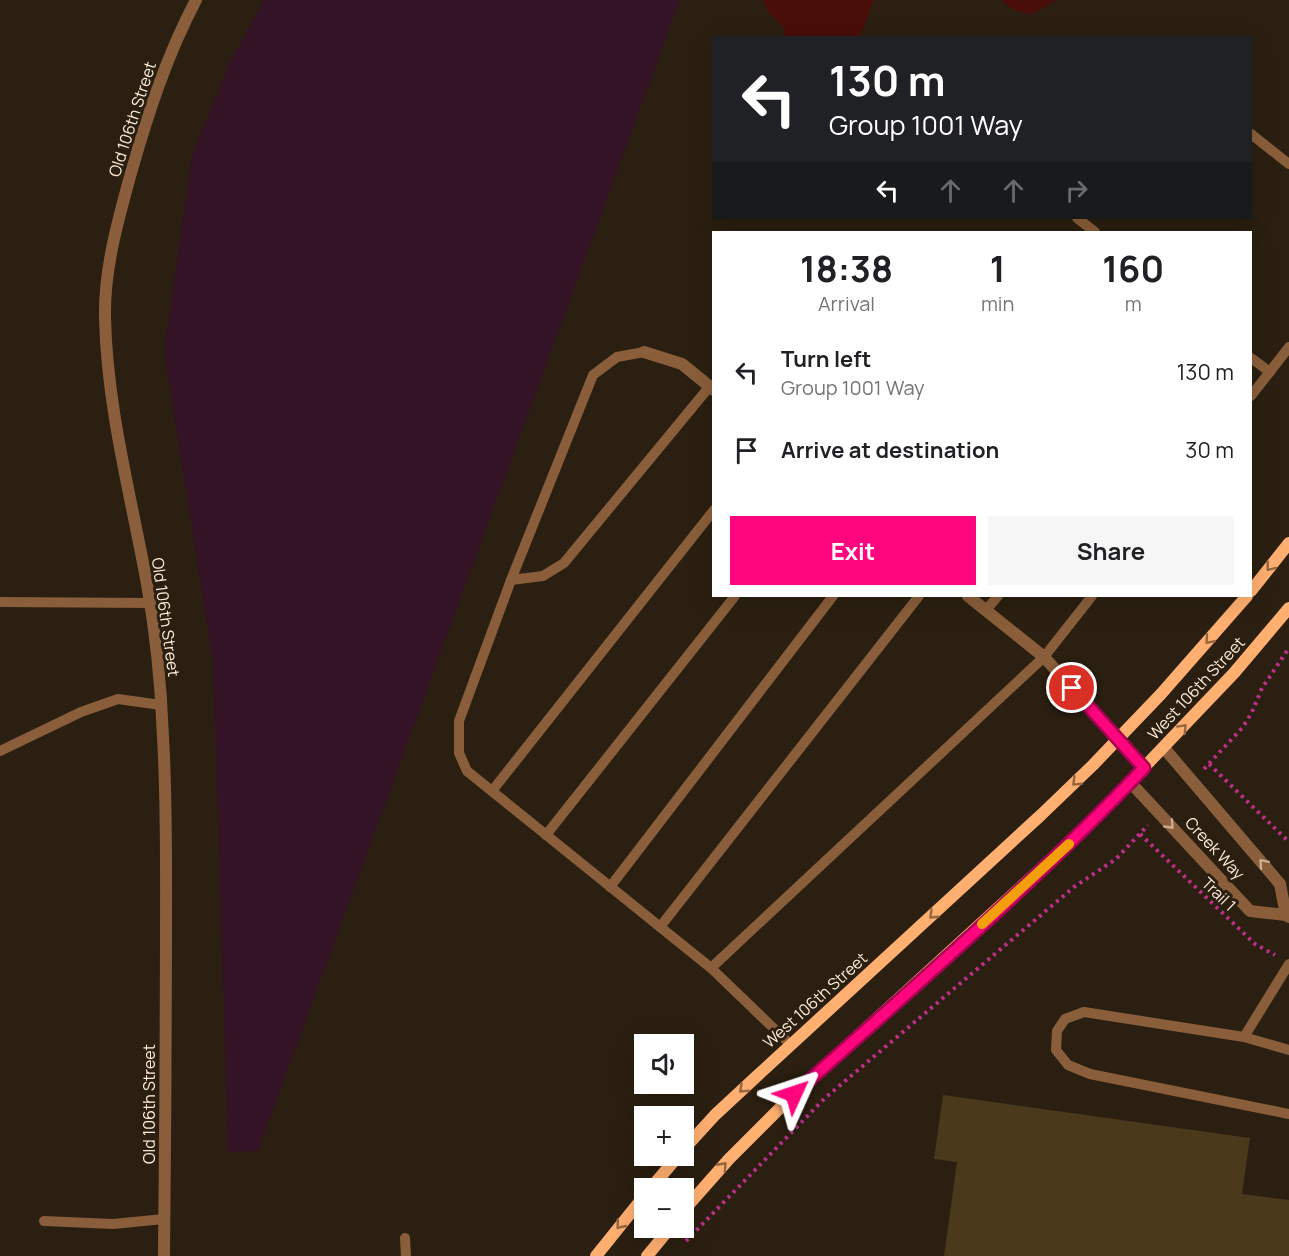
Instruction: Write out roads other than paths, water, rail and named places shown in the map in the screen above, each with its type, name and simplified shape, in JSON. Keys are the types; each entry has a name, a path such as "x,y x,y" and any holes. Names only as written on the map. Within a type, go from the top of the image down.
{"street":[{"name":"Old 106th Street","path":"164,1256 166,869 161,705 156,641 114,411 106,350 105,314 118,218 146,121 179,33 196,0"},
{"path":"644,352 681,364 712,388"},
{"path":"1252,590 1289,543"},
{"path":"969,597 1044,657 1144,768"},
{"name":"West 106th Street","path":"694,1138 715,1115 1041,815 1168,686 1246,597"},
{"name":"West 106th Street","path":"694,1199 766,1122 1043,869 1164,748 1234,673 1289,608"},
{"name":"Creek Way","path":"1130,782 1250,911 1287,916 1280,884 1164,748"},
{"path":"659,1178 670,1166"},
{"path":"596,1256 634,1209"},
{"path":"647,1256 661,1238"}],"lane":[{"path":"1252,135 1289,164"},
{"path":"1078,219 1094,231"},
{"path":"1252,395 1289,347"},
{"path":"644,352 617,357 592,375 511,580 459,721 459,753 467,771 711,968 791,1045"},
{"path":"1252,359 1270,372"},
{"path":"511,580 543,576 564,563 712,388"},
{"path":"492,791 712,513"},
{"path":"546,835 734,597"},
{"path":"610,887 832,597"},
{"path":"660,927 918,597"},
{"path":"986,610 997,597"},
{"path":"711,968 1044,657 1091,597"},
{"path":"0,602 149,603"},
{"path":"0,751 81,712 118,699 161,705"},
{"path":"1244,1037 1285,961"},
{"path":"1289,1050 1244,1037 1084,1012 1065,1019 1057,1031 1056,1050 1068,1065 1090,1074 1289,1114"},
{"path":"44,1221 113,1224 164,1219"},
{"path":"405,1238 406,1256"}]}
